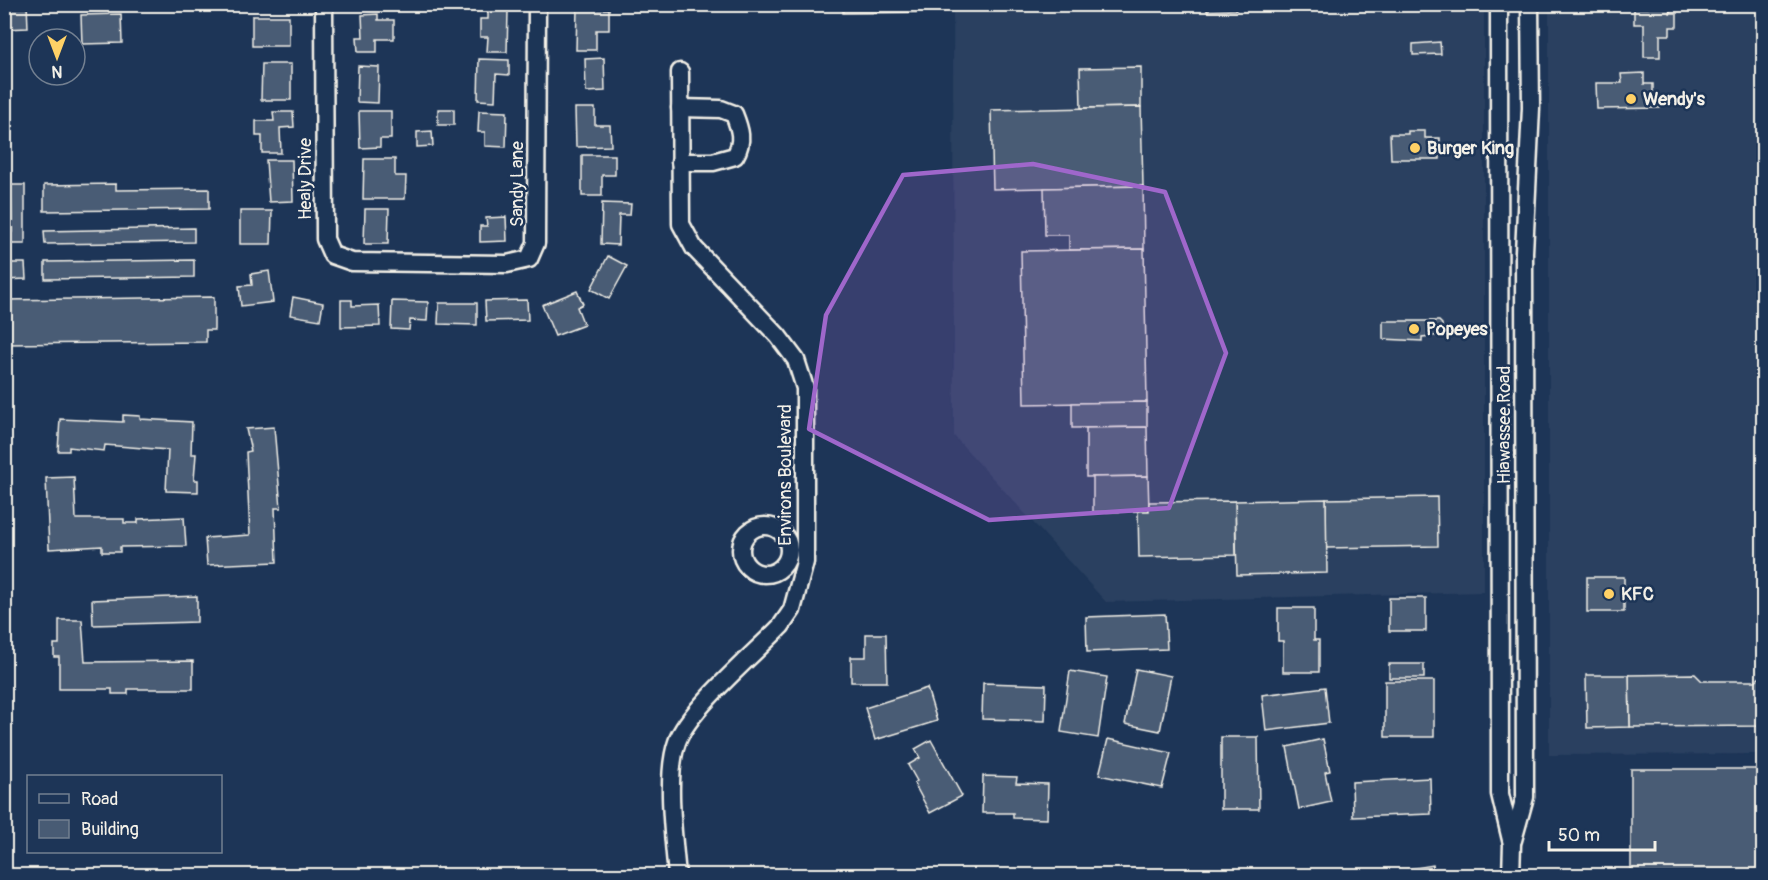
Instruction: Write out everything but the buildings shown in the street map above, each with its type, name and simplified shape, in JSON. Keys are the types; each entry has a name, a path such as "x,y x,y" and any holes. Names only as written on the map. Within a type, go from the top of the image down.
{"street":[{"name":"Healy Drive","path":"324,4 325,239 332,255 352,262 427,262"},
{"name":"Sandy Lane","path":"427,262 507,264 529,259 536,243 537,4"},
{"name":"Hiawassee Road","path":"1499,4 1500,794 1512,844"},
{"name":"Hiawassee Road","path":"1511,876 1512,844 1525,797 1524,252 1531,108 1530,4"},
{"name":"Environs Boulevard","path":"677,876 672,820 672,768 676,743 687,722 781,626 792,610 805,562 797,548 805,388 796,360 778,336 694,248 681,224 680,72"},
{"path":"680,108 721,109 734,114 742,132 740,148 735,156 713,162 680,162"}],"highlighted area":[{"path":"1033,164 1165,192 1226,353 1169,508 989,520 809,429 826,315 903,175"}],"shaded area":[{"path":"953,5 1484,5 1484,592 1106,602 954,436"},
{"path":"1549,5 1763,5 1763,754 1549,755"}],"place":[{"name":"Wendy's","path":"1631,99"},
{"name":"Burger King","path":"1415,148"},
{"name":"Popeyes","path":"1414,329"},
{"name":"KFC","path":"1609,594"}]}
